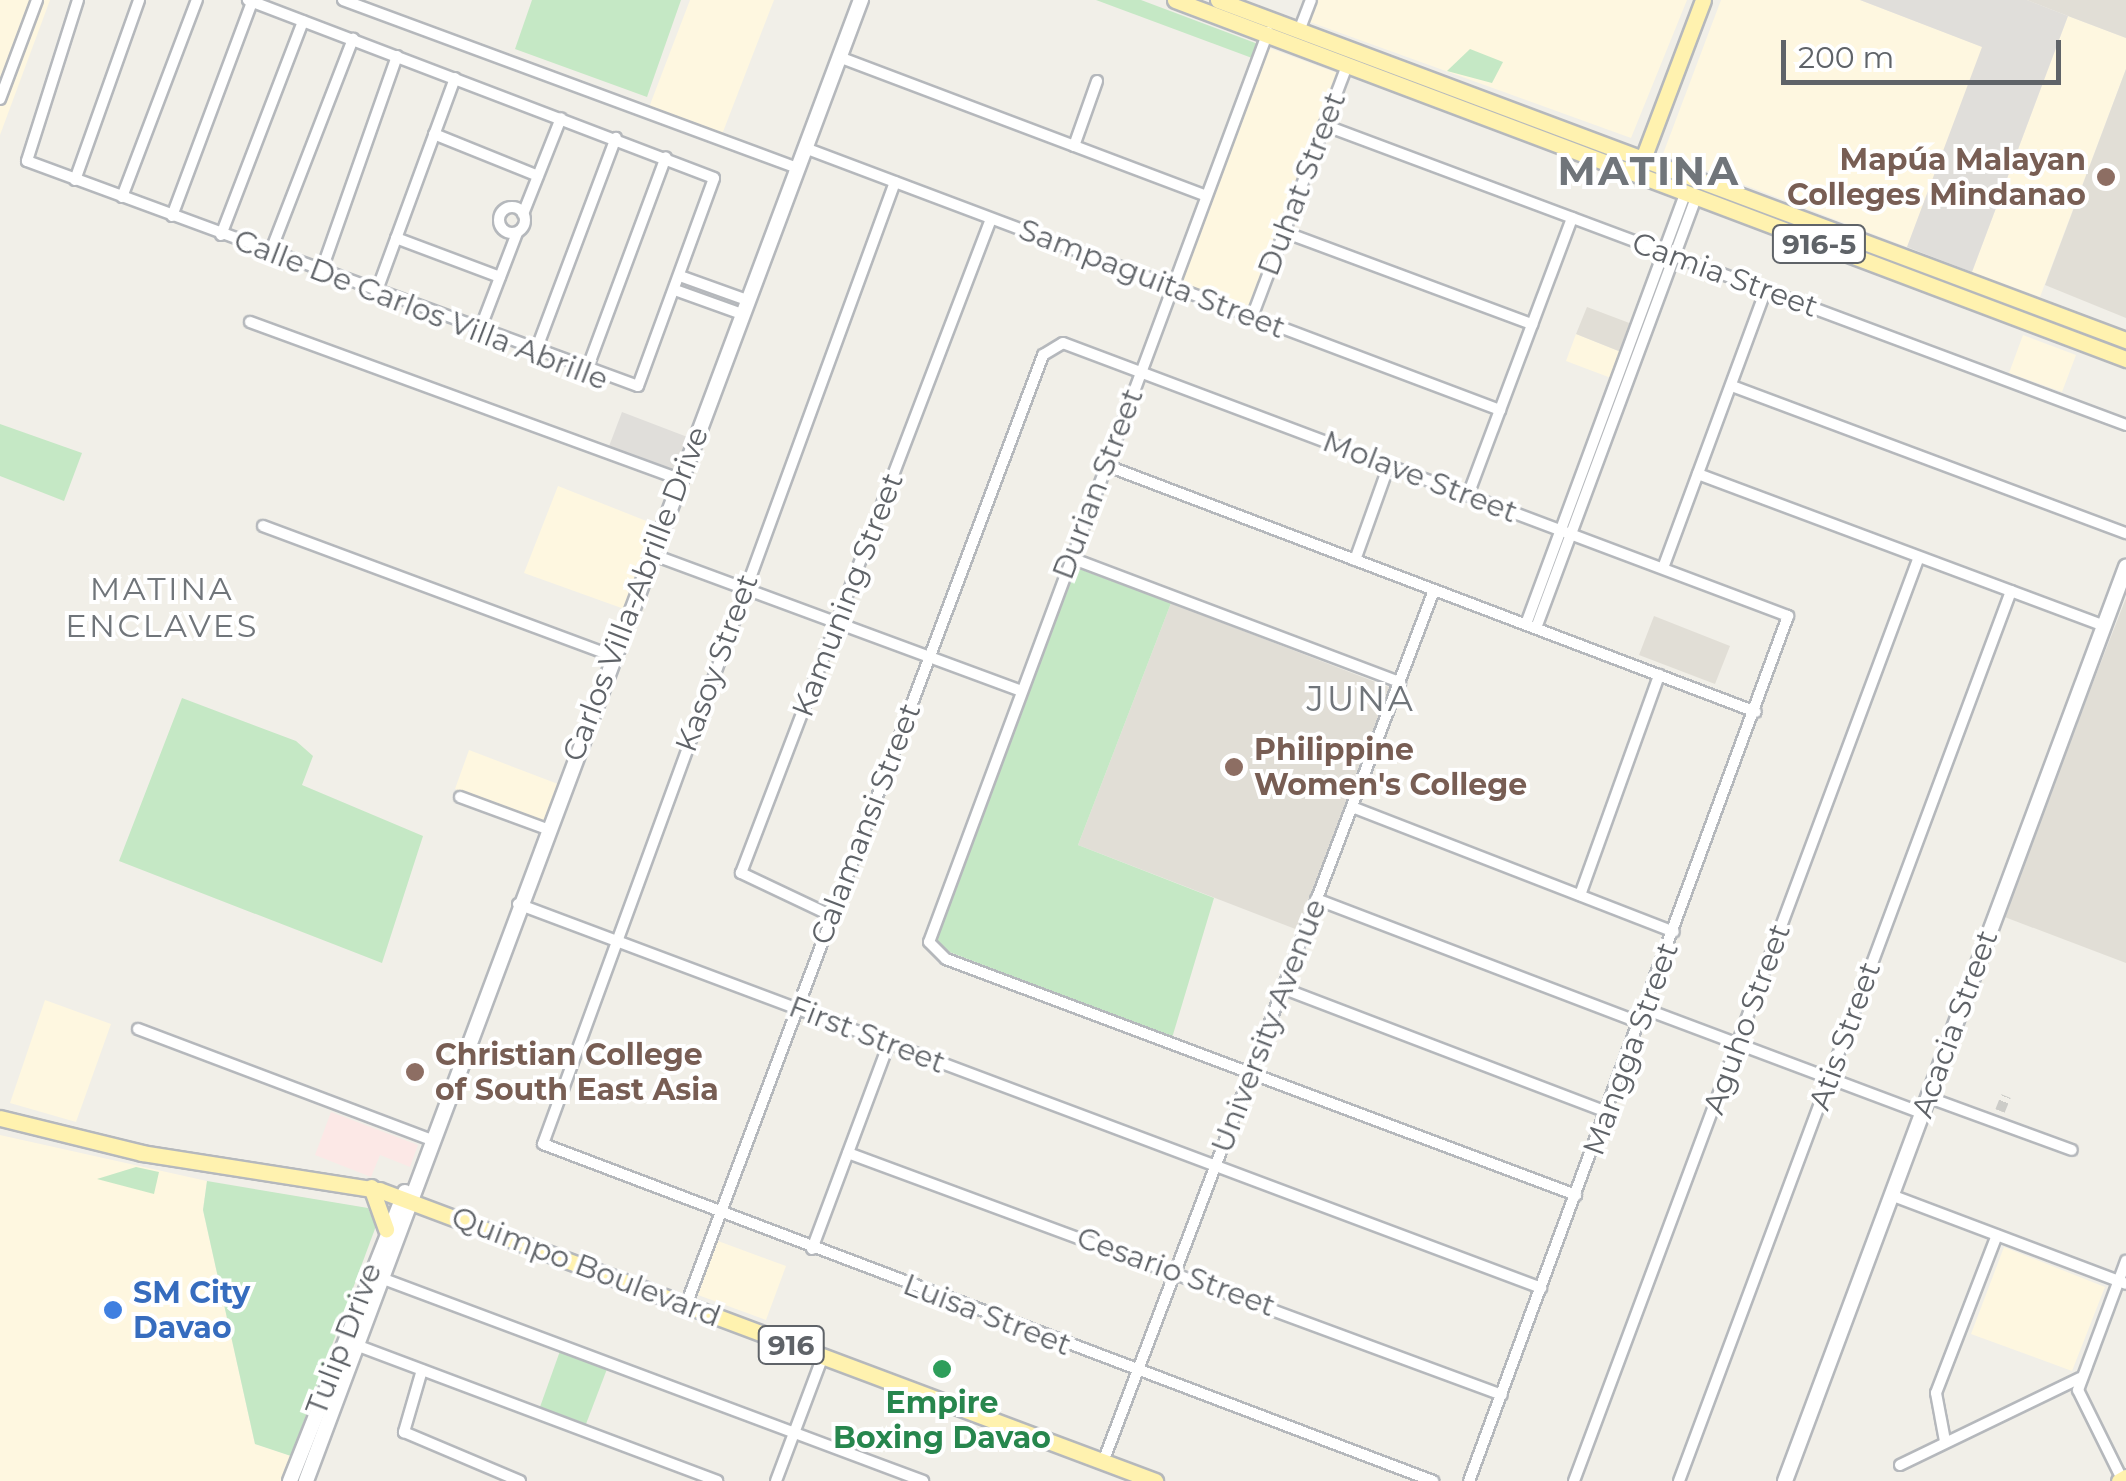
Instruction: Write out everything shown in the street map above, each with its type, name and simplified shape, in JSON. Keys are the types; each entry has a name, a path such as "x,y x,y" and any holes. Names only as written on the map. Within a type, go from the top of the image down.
{"main road":[{"name":"Carlos Villa-Abrille Drive","path":"406,1195 860,0"},
{"name":"916-5","path":"1175,0 1269,28 1643,159 2126,340"},
{"name":"916-5","path":"1218,0 1269,28 1299,31 1350,58 1636,176 2126,359"},
{"path":"1636,176 1703,0"},
{"path":"1954,294 1960,278"},
{"path":"2022,320 2028,304"},
{"name":"Acacia Street","path":"1786,1481 2126,567"},
{"name":"Quimpo Boulevard","path":"0,1118 142,1153 406,1195 1155,1481"},
{"path":"371,1188 386,1229"},
{"name":"Tulip Drive","path":"290,1481 386,1229 406,1195"},
{"name":"Tulip Drive","path":"309,1480 382,1278 406,1195"}],"street":[{"path":"0,99 5,71 37,0"},
{"name":"Calle De Carlos Villa Abrille","path":"78,0 23,155 74,180 586,372 638,386 714,182 666,157 250,1"},
{"path":"74,180 139,0"},
{"path":"122,198 197,0"},
{"path":"343,0 797,168"},
{"path":"1299,31 1311,0"},
{"path":"172,216 250,1"},
{"path":"221,235 303,21"},
{"name":"Durian Street","path":"1250,1074 931,949 1021,691 1269,28"},
{"path":"270,253 353,39"},
{"path":"321,272 398,56"},
{"path":"839,57 1206,196"},
{"name":"Duhat Street","path":"1252,316 1350,58"},
{"path":"376,293 455,78"},
{"path":"1074,146 1096,81"},
{"path":"479,332 561,118"},
{"name":"Camia Street","path":"1324,125 2126,424"},
{"path":"434,134 538,176"},
{"path":"535,353 616,138"},
{"name":"Sampaguita Street","path":"804,148 1500,410"},
{"path":"586,372 666,157"},
{"name":"Kasoy Street","path":"543,1144 614,940 895,182"},
{"path":"1531,626 1690,196"},
{"path":"517,233 502,230 500,214 523,214"},
{"name":"Kamuning Street","path":"832,916 750,885 740,873 991,218"},
{"path":"1468,495 1572,218"},
{"path":"1284,232 1532,324"},
{"path":"396,238 500,278"},
{"path":"680,276 717,290 744,307"},
{"path":"675,290 712,303 744,307"},
{"path":"712,303 717,290"},
{"path":"1662,568 1766,290"},
{"path":"250,322 679,479"},
{"name":"Molave Street","path":"1050,345 1140,372 1788,616"},
{"name":"Calamansi Street","path":"686,1305 1050,345"},
{"path":"1732,386 2126,533"},
{"path":"1106,465 1756,712"},
{"path":"1355,560 1388,465"},
{"path":"1698,474 2104,626"},
{"path":"263,526 612,656"},
{"path":"651,554 1021,691"},
{"name":"Aguho Street","path":"1574,1481 1919,557"},
{"path":"1070,558 1400,682"},
{"name":"University Avenue","path":"1103,1462 1434,590"},
{"name":"Atis Street","path":"1680,1481 2011,591"},
{"name":"Mangga Street","path":"1469,1481 1756,712 1788,616"},
{"path":"1580,896 1659,675"},
{"path":"460,797 546,829"},
{"path":"1352,807 1674,932"},
{"path":"1316,899 1640,1023"},
{"name":"First Street","path":"518,904 1542,1288"},
{"path":"1282,988 1607,1112"},
{"path":"1646,1009 1921,1113"},
{"path":"138,1029 429,1139"},
{"path":"812,1249 889,1043"},
{"path":"1250,1074 1576,1195"},
{"path":"1928,1097 1998,1116 2069,1148 2070,1135"},
{"name":"Luisa Street","path":"543,1144 720,1215 1433,1481"},
{"name":"Cesario Street","path":"848,1152 1502,1395"},
{"path":"1891,1195 2122,1282"},
{"path":"1945,1441 1936,1393 1997,1235"},
{"path":"2122,1479 2081,1401 2080,1378 2122,1282 2126,1261"},
{"path":"382,1278 923,1481"},
{"path":"356,1345 695,1477 717,1481"},
{"path":"776,1481 823,1356"},
{"path":"422,1370 404,1432 520,1481"},
{"path":"1900,1464 2080,1378"}],"shaded area":[{"path":"0,0 50,0 0,135"},
{"path":"690,0 774,0 721,137 648,110"},
{"path":"1318,0 1687,0 1631,138 1310,22"},
{"path":"1721,0 1860,0 1983,47 1907,247 1663,154"},
{"path":"1860,0 2027,0 2068,16 1972,272 1907,247 1982,47"},
{"path":"2027,0 2126,0 2126,38 2068,16"},
{"path":"2068,16 2126,38 2126,69 2040,297 1972,272"},
{"path":"1269,48 1337,73 1249,309 1180,282"},
{"name":"Mapúa Malayan Colleges Mindanao","path":"2126,69 2126,318 2045,285"},
{"path":"1587,307 1632,324 1621,352 1576,334"},
{"path":"1576,334 1621,352 1611,378 1566,361"},
{"path":"2023,335 2076,355 2062,392 2009,373"},
{"path":"622,412 690,438 675,475 608,449"},
{"path":"558,486 659,526 627,610 524,573"},
{"path":"2126,598 2126,963 2002,916"},
{"name":"Philippine Women's College","path":"1171,603 1391,688 1298,930 1078,845"},
{"path":"1654,616 1730,646 1715,684 1639,655"},
{"path":"469,750 558,784 544,823 455,789"},
{"path":"45,1000 111,1024 76,1122 10,1103"},
{"path":"331,1112 418,1145 410,1167 380,1155 371,1177 315,1155"},
{"name":"SM City Davao","path":"0,1135 207,1181 203,1210 255,1444 291,1456 282,1481 0,1481"},
{"path":"718,1241 786,1266 766,1320 698,1295"},
{"path":"2004,1247 2105,1287 2072,1371 1971,1334"}],"green space":[{"path":"532,0 681,0 647,97 515,49"},
{"path":"1096,0 1141,0 1258,44 1252,58"},
{"path":"1470,49 1503,62 1492,83 1447,71"},
{"path":"0,424 82,453 64,501 0,476"},
{"path":"1074,567 1171,603 1078,845 1214,898 1172,1038 934,946"},
{"path":"182,698 296,741 313,756 302,785 423,836 382,963 119,861"},
{"path":"136,1167 159,1172 154,1194 97,1179"},
{"path":"207,1181 368,1208 376,1226 291,1456 255,1444 203,1210"},
{"path":"560,1351 607,1369 586,1424 540,1407"}],"tunnel":[{"path":"2000,1111 2006,1096"}],"place":[{"name":"Mapúa Malayan Colleges Mindanao","path":"2106,177"},
{"name":"Philippine Women's College","path":"1234,767"},
{"name":"Christian College of South East Asia","path":"415,1072"},
{"name":"SM City Davao","path":"113,1310"},
{"name":"Empire Boxing Davao","path":"942,1369"}],"district":[{"name":"MATINA","path":"1649,171"},
{"name":"MATINA ENCLAVES","path":"162,608"},
{"name":"JUNA","path":"1361,699"}]}
